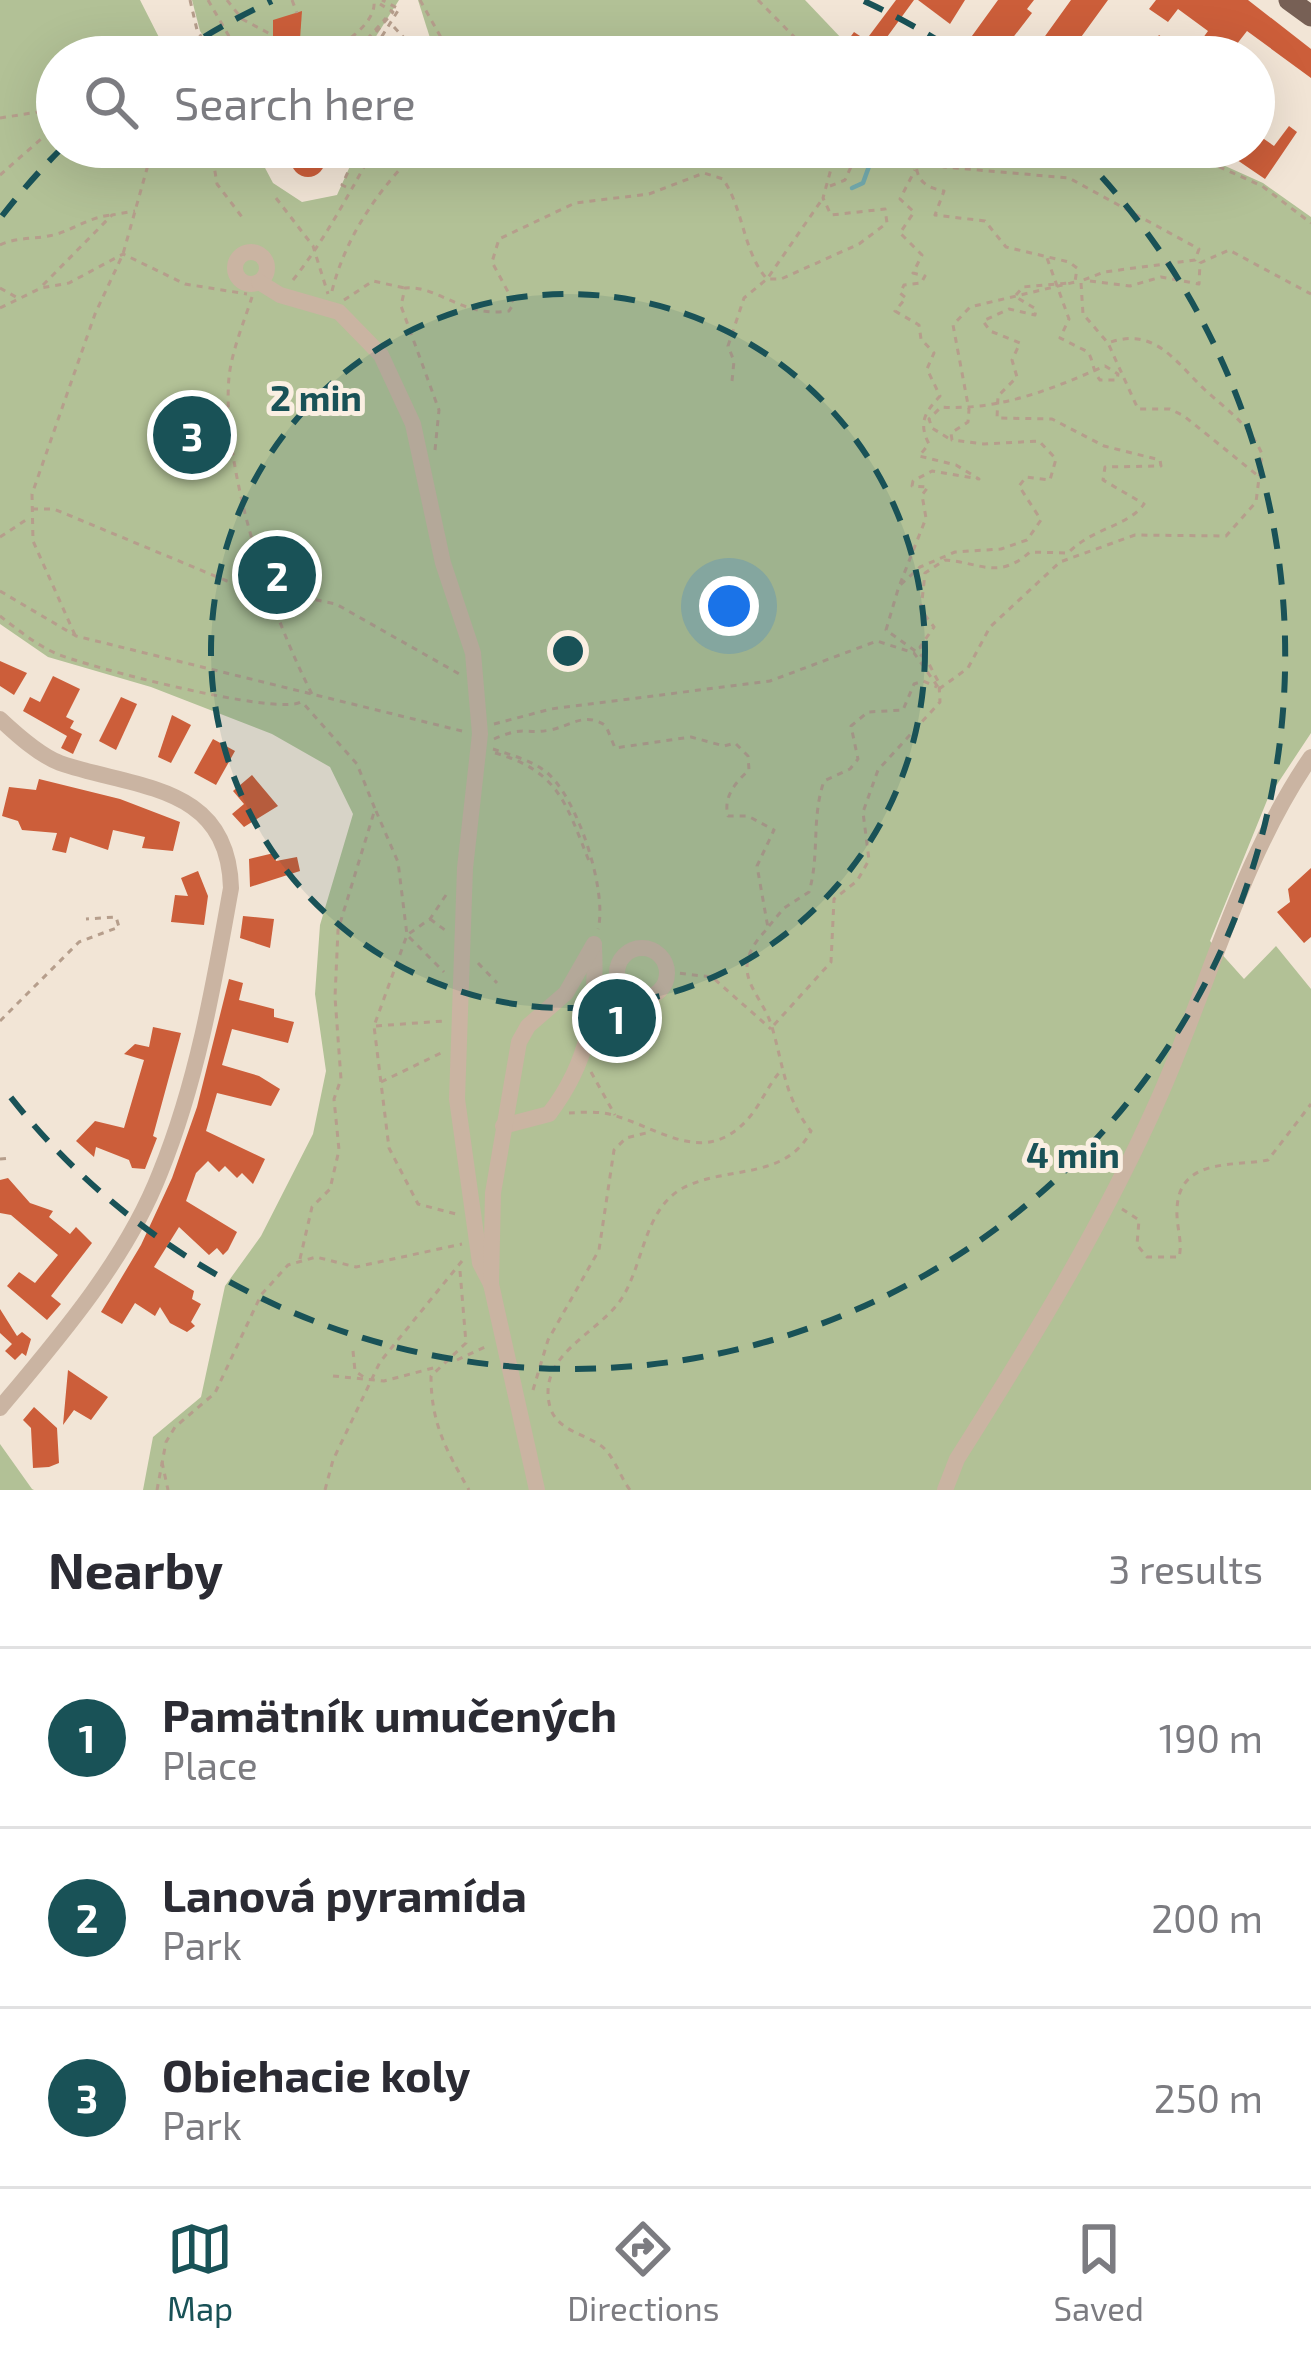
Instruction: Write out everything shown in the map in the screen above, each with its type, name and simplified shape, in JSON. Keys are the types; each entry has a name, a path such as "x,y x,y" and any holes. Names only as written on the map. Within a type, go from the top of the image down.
{"main road":[{"path":"1289,0 1311,16"}],"street":[{"path":"256,288 333,310 372,341 399,386 429,481 443,563 480,686 483,744 465,885 457,1100 476,1235 524,1418 537,1490"},
{"path":"0,718 56,761 177,794 213,826 230,861 230,888 201,1048 159,1176 102,1278 0,1408"},
{"path":"944,1490 1109,1204 1187,1033 1281,801 1311,757"},
{"path":"503,1126 549,1114 584,1060 593,1000 594,944"},
{"path":"491,1284 493,1193 519,1042 528,1025 566,993 594,944"},
{"path":"593,1000 618,980 620,961 637,949 658,953 668,972 660,992 647,998 632,996 618,980"}],"path":[{"path":"190,0 201,36"},
{"path":"208,0 229,36"},
{"path":"227,0 242,20 272,35"},
{"path":"292,0 297,13"},
{"path":"420,0 440,36"},
{"path":"758,0 793,36"},
{"path":"375,31 380,34 393,12 378,1"},
{"path":"352,36 378,1"},
{"path":"378,1 399,9 382,36"},
{"path":"370,36 386,18"},
{"path":"394,27 402,36"},
{"path":"0,118 36,112"},
{"path":"0,175 36,142"},
{"path":"76,636 33,542 30,509 73,375 123,254 148,168"},
{"path":"211,168 214,171"},
{"path":"214,168 217,184 242,218"},
{"path":"347,168 342,185 351,189"},
{"path":"280,295 313,245 327,234 363,168"},
{"path":"333,310 357,230 400,168"},
{"path":"732,381 734,361 728,346 736,315 824,198 832,168"},
{"path":"827,187 844,180 850,168"},
{"path":"952,440 951,433 968,422 969,410 953,325 970,307 1016,297 1023,287 1058,286 1200,255 1091,186 1069,178 955,168"},
{"path":"1223,168 1251,180 1311,223"},
{"path":"926,659 886,630 926,518 922,495 928,487 912,485 913,481 932,471 979,479 956,465 919,456 929,444 922,432 926,409 940,396 927,369 934,353 924,344 919,326 896,310 906,298 900,293 904,285 922,283 925,276 913,273 922,255 900,232 914,212 900,199 915,170 930,190 944,191 933,207 935,214 976,218 1006,247 1077,268 1083,314 1108,343 1138,409 1170,409 1184,416 1259,477"},
{"path":"333,310 374,280 418,287 464,310 509,311 514,303 511,292 492,262 499,239 574,203 649,194 704,173 724,178 736,198 755,266 767,279 781,279 859,244 887,223 885,209 846,218 832,215 824,198"},
{"path":"276,198 313,245 333,310"},
{"path":"0,245 22,236 58,234 84,220 137,211"},
{"path":"41,288 112,215"},
{"path":"1078,282 1130,286 1167,277 1199,284 1199,263 1229,250 1279,281 1311,294"},
{"path":"0,308 41,288 69,283 123,254"},
{"path":"123,254 185,284 256,288 229,375 230,398 250,532 266,590 313,698"},
{"path":"899,586 937,557 1012,546 1039,530 1041,520 1019,485 1026,477 1054,476 1051,449 1027,439 984,444 952,440 932,428 933,411 996,405 1093,371 1088,352 1060,338 1069,320 1047,258"},
{"path":"0,288 18,298"},
{"path":"405,288 401,306 440,410 429,481"},
{"path":"996,405 1017,376 1012,360 1020,343 1015,336 990,331 983,321 1009,309 1035,315 1036,309 1016,297"},
{"path":"939,688 968,668 990,627 1060,562 1135,535 1226,536 1256,502 1262,454 1249,430 1178,359 1146,340 1127,336 1108,343"},
{"path":"772,1028 831,962 834,899 865,872 863,812 878,770 940,702 922,641 934,628 923,617 919,596 931,568 944,560 995,571 1011,568 1030,552 1068,553 1088,533 1138,513 1144,504 1109,487 1102,471 1105,467 1161,466 1160,460 1104,446 1052,419 1001,422 996,405"},
{"path":"30,509 54,509 226,581 336,604 480,686"},
{"path":"0,537 31,517"},
{"path":"0,591 76,636 304,699 357,764 398,862 406,935 374,1026 386,1098 388,1148 418,1204 456,1214 476,1235 356,1267 300,1258"},
{"path":"0,616 68,658 206,696 281,707 313,698 520,757 557,783 592,856 590,862"},
{"path":"483,744 510,718 770,681 877,641 901,646 923,660 939,688"},
{"path":"630,1490 605,1448 558,1423 549,1404 560,1354 623,1297 646,1247 656,1210 683,1188 800,1153 811,1131 780,1069 772,1028 750,993 753,943 784,908 809,892 816,852 812,815 824,781 850,770 858,759 851,726 868,712 903,710 914,684 923,681 939,688"},
{"path":"483,744 519,727 552,730 566,721 590,719 606,726 615,748 691,737 724,746 735,743 748,756 749,770 730,794 728,816 748,816 773,830 757,866 768,928"},
{"path":"483,744 555,784 590,862 602,910 594,944"},
{"path":"157,1490 175,1426 215,1393 261,1294 300,1258 312,1207 330,1189 339,1150 334,1099 341,1079 334,997 338,930 375,808"},
{"path":"406,935 430,919 450,889 465,885"},
{"path":"0,1021 79,942 119,927 116,917 86,919"},
{"path":"406,935 464,990"},
{"path":"463,947 497,983"},
{"path":"668,972 712,977 772,1028"},
{"path":"374,1026 462,1026"},
{"path":"380,1083 447,1050 462,1026"},
{"path":"584,1060 615,1115"},
{"path":"549,1114 615,1115 650,1132 693,1144 724,1138 746,1121 780,1069"},
{"path":"1129,1212 1138,1220 1137,1245 1148,1257 1179,1257 1177,1201 1184,1186 1197,1172 1216,1164 1268,1160 1311,1104"},
{"path":"524,1418 548,1340 599,1250 614,1150 626,1138 650,1132"},
{"path":"0,1159 10,1158"},
{"path":"325,1490 333,1460 370,1381 460,1269 466,1343 454,1360 370,1381 333,1376"},
{"path":"469,1490 433,1425 431,1376 437,1367 504,1338"},
{"path":"353,1351 355,1372 370,1381"},
{"path":"162,1460 168,1490"}],"green space":[{"path":"0,0 140,0 158,36 36,36 36,168 265,168 273,183 302,202 337,195 349,168 1230,168 1263,183 1311,217 1311,733 1268,798 1210,941 1244,979 1276,946 1311,989 1311,1490 143,1490 153,1437 201,1397 225,1286 261,1236 313,1134 326,1071 315,994 320,925 353,814 330,767 272,734 151,687 48,657 0,624"},
{"path":"192,0 399,0 376,36 203,36"},
{"path":"418,0 805,0 839,36 429,36"},
{"path":"0,1444 32,1489 34,1490 0,1490"}],"building":[{"path":"896,0 914,0 888,36 869,36"},
{"path":"918,0 965,0 950,24"},
{"path":"998,0 1034,0 1027,9 1032,13 1014,36 972,36"},
{"path":"1071,0 1108,0 1082,36 1045,36"},
{"path":"1156,0 1248,0 1311,49 1311,78 1275,52 1275,36 1254,36 1247,31 1243,36 1204,36 1208,31 1178,9 1168,22 1149,9"},
{"path":"302,11 300,36 273,36 273,20"},
{"path":"1289,126 1297,132 1275,164 1275,145"},
{"path":"294,168 322,168 308,177"},
{"path":"1249,168 1272,168 1265,179"},
{"path":"0,661 27,673 14,695 0,686"},
{"path":"53,676 80,689 66,717 74,721 70,728 82,734 73,754 61,748 67,736 23,711 30,697 40,702"},
{"path":"121,697 137,704 116,750 99,741"},
{"path":"172,715 191,725 171,763 158,757"},
{"path":"213,739 235,751 216,785 194,773"},
{"path":"252,775 278,806 244,827 232,814 244,804 233,791"},
{"path":"39,779 120,799 180,822 173,851 142,848 145,837 113,830 108,850 70,837 66,853 52,850 57,833 22,830 18,821 2,816 9,787 36,790"},
{"path":"274,853 276,861 297,857 300,871 250,887 249,859"},
{"path":"1311,868 1311,937 1304,943 1277,912 1290,902 1288,889"},
{"path":"198,871 208,896 204,925 171,922 175,895 188,896 181,878"},
{"path":"243,916 274,919 270,948 240,938"},
{"path":"229,979 243,983 239,1000 274,1009 274,1017 294,1022 288,1043 232,1029 222,1065 259,1076 280,1089 271,1106 217,1093 206,1131 265,1159 253,1184 242,1173 237,1178 225,1166 219,1172 208,1161 196,1173 186,1201 237,1232 223,1255 217,1248 209,1255 179,1227 154,1267 194,1291 192,1299 201,1304 191,1322 195,1326 187,1332 170,1323 160,1307 155,1316 135,1303 122,1324 101,1312 141,1245 172,1178 197,1107"},
{"path":"153,1027 181,1033 153,1136 157,1138 145,1169 132,1168 129,1160 96,1147 94,1157 76,1141 95,1121 124,1128 144,1060 124,1054 135,1044 149,1047"},
{"path":"8,1178 30,1203 53,1211 49,1217 70,1234 76,1227 92,1243 51,1296 61,1304 47,1320 7,1286 19,1272 35,1283 58,1255 11,1215 0,1213 0,1180"},
{"path":"0,1309 17,1336 22,1332 31,1339 26,1356 22,1353 15,1360 5,1351 12,1344 0,1333"},
{"path":"68,1370 108,1397 91,1420 74,1410 63,1425"},
{"path":"34,1407 57,1428 59,1463 49,1467 33,1468 31,1428 23,1420"}],"waterway":[{"path":"852,188 863,183 868,168"}],"place":[{"name":"Obiehacie koly","path":"192,435"},
{"name":"Lanová pyramída","path":"277,575"},
{"name":"Pamätník umučených","path":"617,1018"}]}
